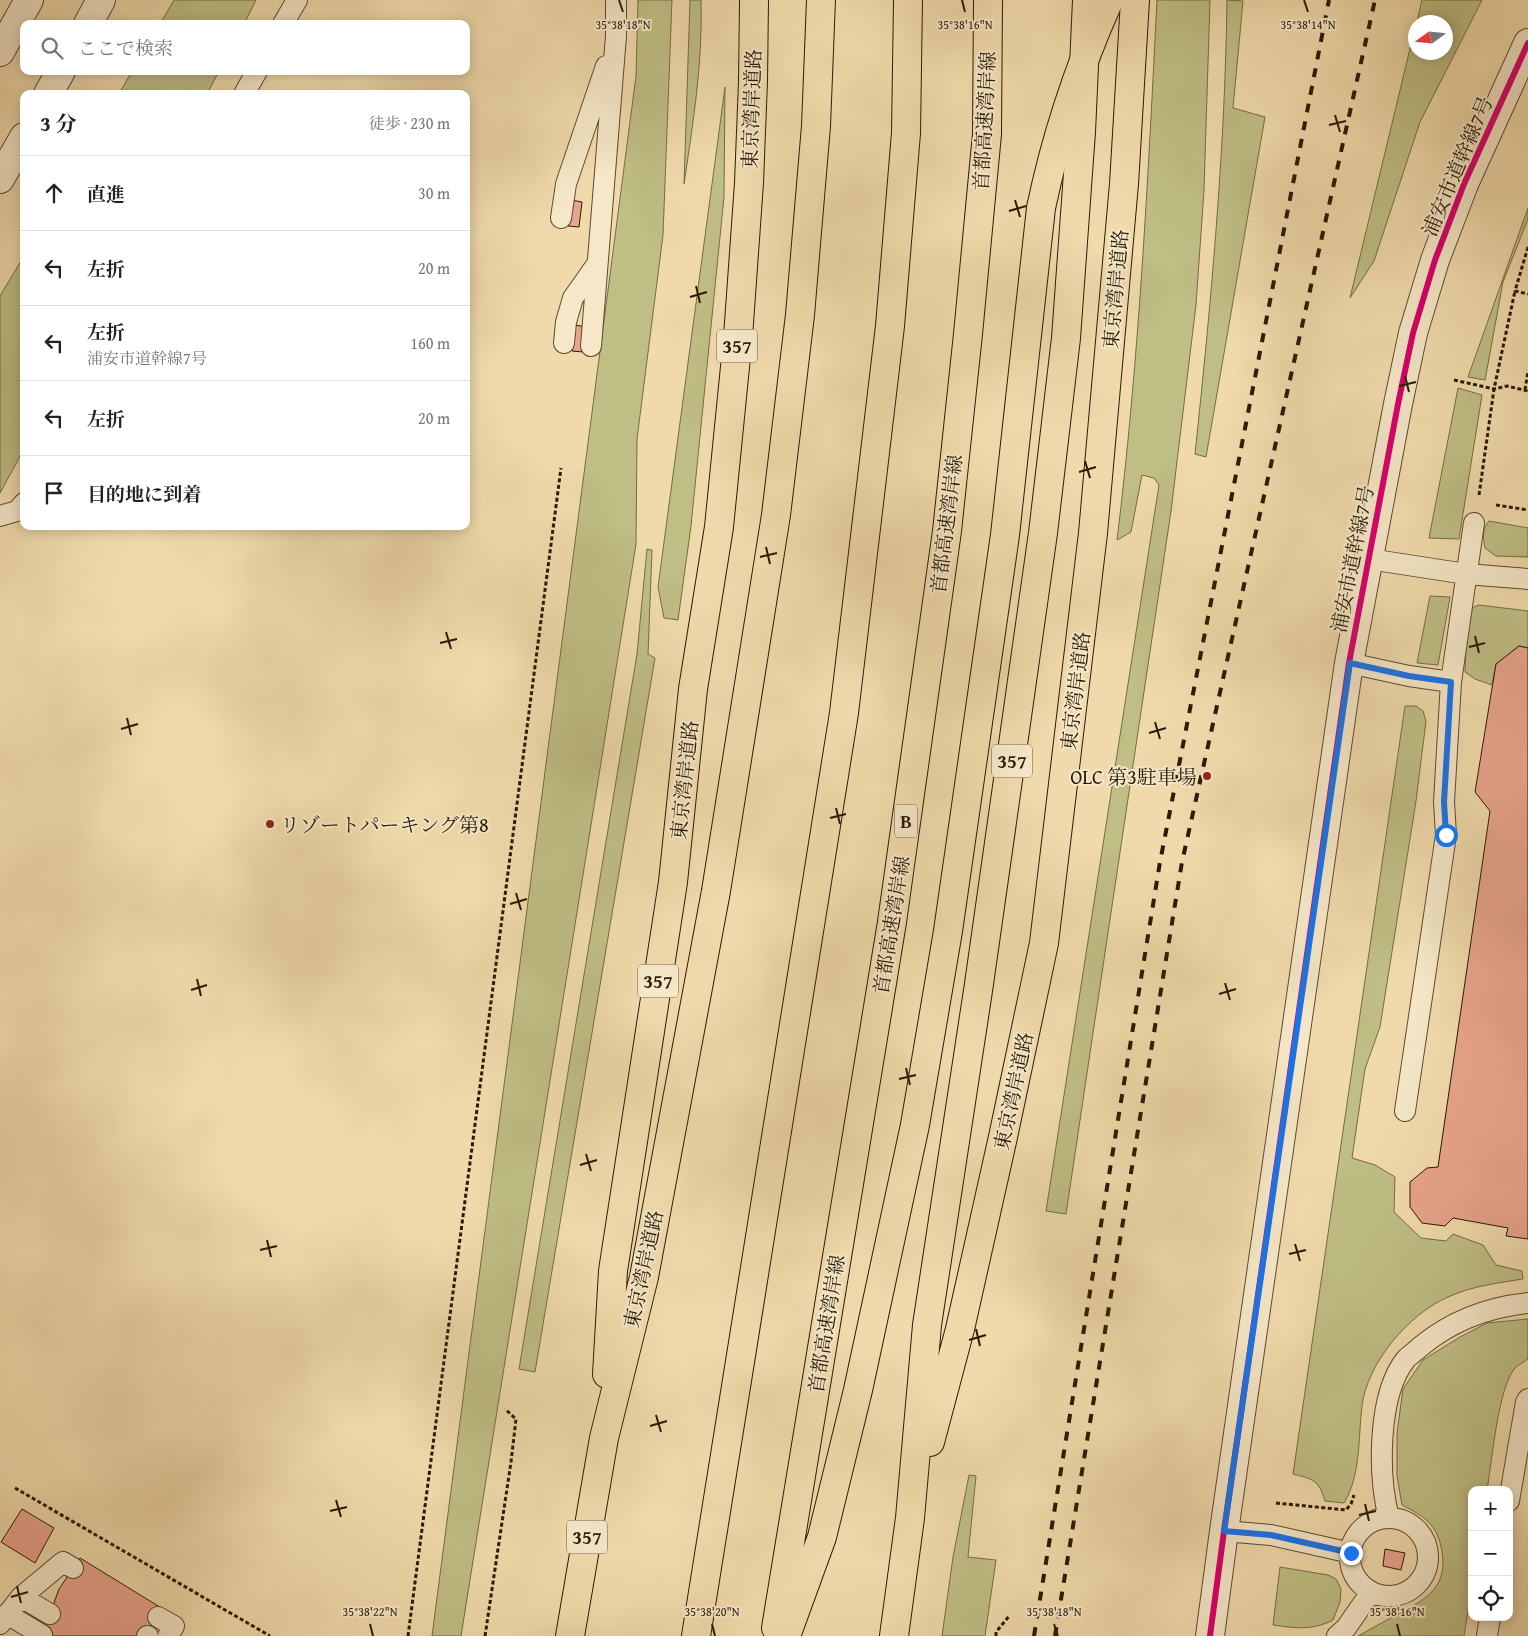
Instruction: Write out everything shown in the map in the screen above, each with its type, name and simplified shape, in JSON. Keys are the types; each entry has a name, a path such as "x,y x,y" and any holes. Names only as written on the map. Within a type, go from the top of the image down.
{"highway":[{"name":"東京湾岸道路","path":"604,1438 613,1272 673,882 693,689 719,527 738,337 749,183 754,0"},
{"name":"東京湾岸道路","path":"570,1636 604,1438 644,1277 718,881 776,515 800,315 816,126 820,0"},
{"path":"696,1636 844,713 890,326 906,133 908,0"},
{"name":"首都高速湾岸線","path":"774,1636 892,922 947,531 968,334 986,134 988,0"},
{"name":"東京湾岸道路","path":"894,1636 910,1518 927,1325 979,984 1044,523 1066,338 1081,132 1087,0"},
{"path":"786,1636 822,1537 858,1390 915,1125 948,931 1005,535 1042,208 1050,163 1063,120 1109,0"},
{"name":"東京湾岸道路","path":"910,1518 960,1329 1044,943 1093,533 1124,184 1135,0"}],"street":[{"path":"90,20 101,0"},
{"path":"0,52 25,2"},
{"name":"浦安市道幹線7号","path":"1210,1636 1350,663 1368,559 1413,333 1435,260 1464,184 1528,43"},
{"path":"50,90 59,75"},
{"path":"0,179 20,144"}],"lane":[{"path":"285,20 296,0"},
{"path":"591,346 616,36 616,0"},
{"path":"561,218 566,184 616,36"},
{"path":"588,221 595,149 616,36"},
{"path":"246,90 254,75"},
{"path":"564,343 566,322 573,298 597,264"},
{"path":"0,516 17,511 20,508"},
{"path":"1405,1112 1446,835 1444,802 1451,682 1474,524"},
{"path":"1368,559 1466,574 1528,579"},
{"path":"1350,663 1409,676 1451,682"},
{"path":"1389,1518 1384,1498 1382,1435 1393,1381 1406,1359 1447,1327 1478,1313 1506,1305 1528,1302"},
{"path":"1512,1486 1528,1399"},
{"path":"1389,1518 1402,1520 1414,1526 1428,1548 1428,1561 1425,1573 1418,1584 1408,1592 1396,1596 1383,1596 1371,1592 1355,1576 1351,1565 1351,1553 1353,1542 1359,1532 1368,1524 1389,1518"},
{"path":"1224,1531 1271,1535 1351,1553"},
{"path":"42,1635 3,1619 21,1598 53,1581 63,1562 73,1568"},
{"path":"1337,1636 1346,1628 1371,1592"},
{"path":"21,1598 50,1614"},
{"path":"158,1617 174,1626 168,1636"},
{"path":"1486,1636 1489,1621"}],"path":[{"path":"1478,502 1494,389 1515,290 1528,247"},
{"path":"1515,290 1528,294"},
{"path":"1454,380 1494,389 1507,386 1527,390 1528,372"},
{"path":"408,1636 561,468"},
{"path":"1491,504 1528,510"},
{"path":"485,1636 516,1419 505,1409"},
{"path":"15,1488 270,1636"},
{"path":"996,1634 1010,1615"}],"shaded area":[{"path":"174,0 256,0 246,20 162,20"},
{"path":"638,0 672,0 663,235 637,439 636,544 461,1636 432,1636 636,76"},
{"path":"690,0 701,0 701,23 697,92 684,184"},
{"path":"1157,0 1210,0 1204,190 1196,305 1171,511 1066,1214 1046,1211 1159,485 1154,478 1142,475 1131,532 1117,540 1137,338"},
{"path":"1227,0 1243,1 1233,108 1265,117 1206,457 1195,454 1220,171"},
{"path":"1422,0 1482,0 1453,57 1453,15 1419,15"},
{"path":"1408,57 1408,60 1452,60 1420,122 1374,261 1350,298"},
{"path":"130,75 217,75 209,90 121,90"},
{"path":"725,87 724,197 691,526 678,620 664,618 658,587"},
{"path":"1528,208 1528,219 1503,282 1485,380 1468,377"},
{"path":"20,263 20,456 0,493 0,296"},
{"path":"1458,388 1482,395 1459,539 1429,538"},
{"path":"1489,521 1528,528 1528,557 1496,556 1485,548 1485,527"},
{"path":"647,549 652,550 648,654 655,658 535,1372 519,1369 637,654"},
{"path":"1430,596 1450,597 1438,665 1417,663"},
{"path":"1479,605 1528,611 1528,648 1519,646 1496,664 1492,685 1475,679 1465,672 1467,614 1471,608"},
{"path":"1405,706 1416,706 1423,711 1426,721 1416,801 1380,1027 1365,1069 1352,1158 1375,1165 1395,1177 1394,1212 1421,1238 1446,1241 1453,1234 1483,1245 1496,1265 1522,1271 1523,1279 1476,1288 1448,1297 1419,1315 1392,1342 1372,1373 1366,1390 1362,1406 1356,1469 1344,1503 1325,1501 1318,1485 1306,1477 1293,1474"},
{"path":"1528,1319 1528,1359 1515,1368 1504,1391 1496,1426 1488,1486 1468,1486 1468,1610 1464,1636 1358,1636 1418,1603 1433,1591 1442,1574 1442,1551 1437,1534 1429,1522 1402,1505 1397,1476 1397,1433 1403,1389 1423,1360 1487,1323"},
{"path":"969,1475 976,1476 968,1557 996,1560 985,1636 942,1636 953,1557"},
{"path":"1280,1567 1328,1575 1336,1579 1341,1589 1340,1602 1333,1620 1310,1627 1296,1628 1273,1625"}],"building":[{"path":"571,200 582,202 579,227 568,226"},
{"path":"575,325 586,327 583,352 572,351"},
{"path":"1519,646 1528,648 1528,1239 1506,1236 1508,1228 1453,1218 1445,1226 1422,1223 1410,1207 1410,1182 1427,1168 1438,1167 1490,811 1475,792 1496,664"},
{"path":"22,1509 54,1528 35,1563 1,1542"},
{"path":"1385,1549 1405,1553 1401,1570 1383,1566"},
{"path":"80,1558 163,1609 147,1636 42,1636 59,1589"}],"railway":[{"path":"1034,1636 1160,862 1329,0"},
{"path":"1055,1636 1182,862 1375,0"}],"cycle path":[{"path":"1210,1636 1349,663 1398,404 1413,333 1435,260 1464,184 1528,43"}],"place":[{"name":"OLC 第3駐車場","path":"1207,776"},
{"name":"リゾートパーキング第8","path":"270,824"}],"route":[{"path":"1351,1553 1271,1535 1224,1531 1350,663 1409,676 1451,682 1444,802 1446,835"}]}
